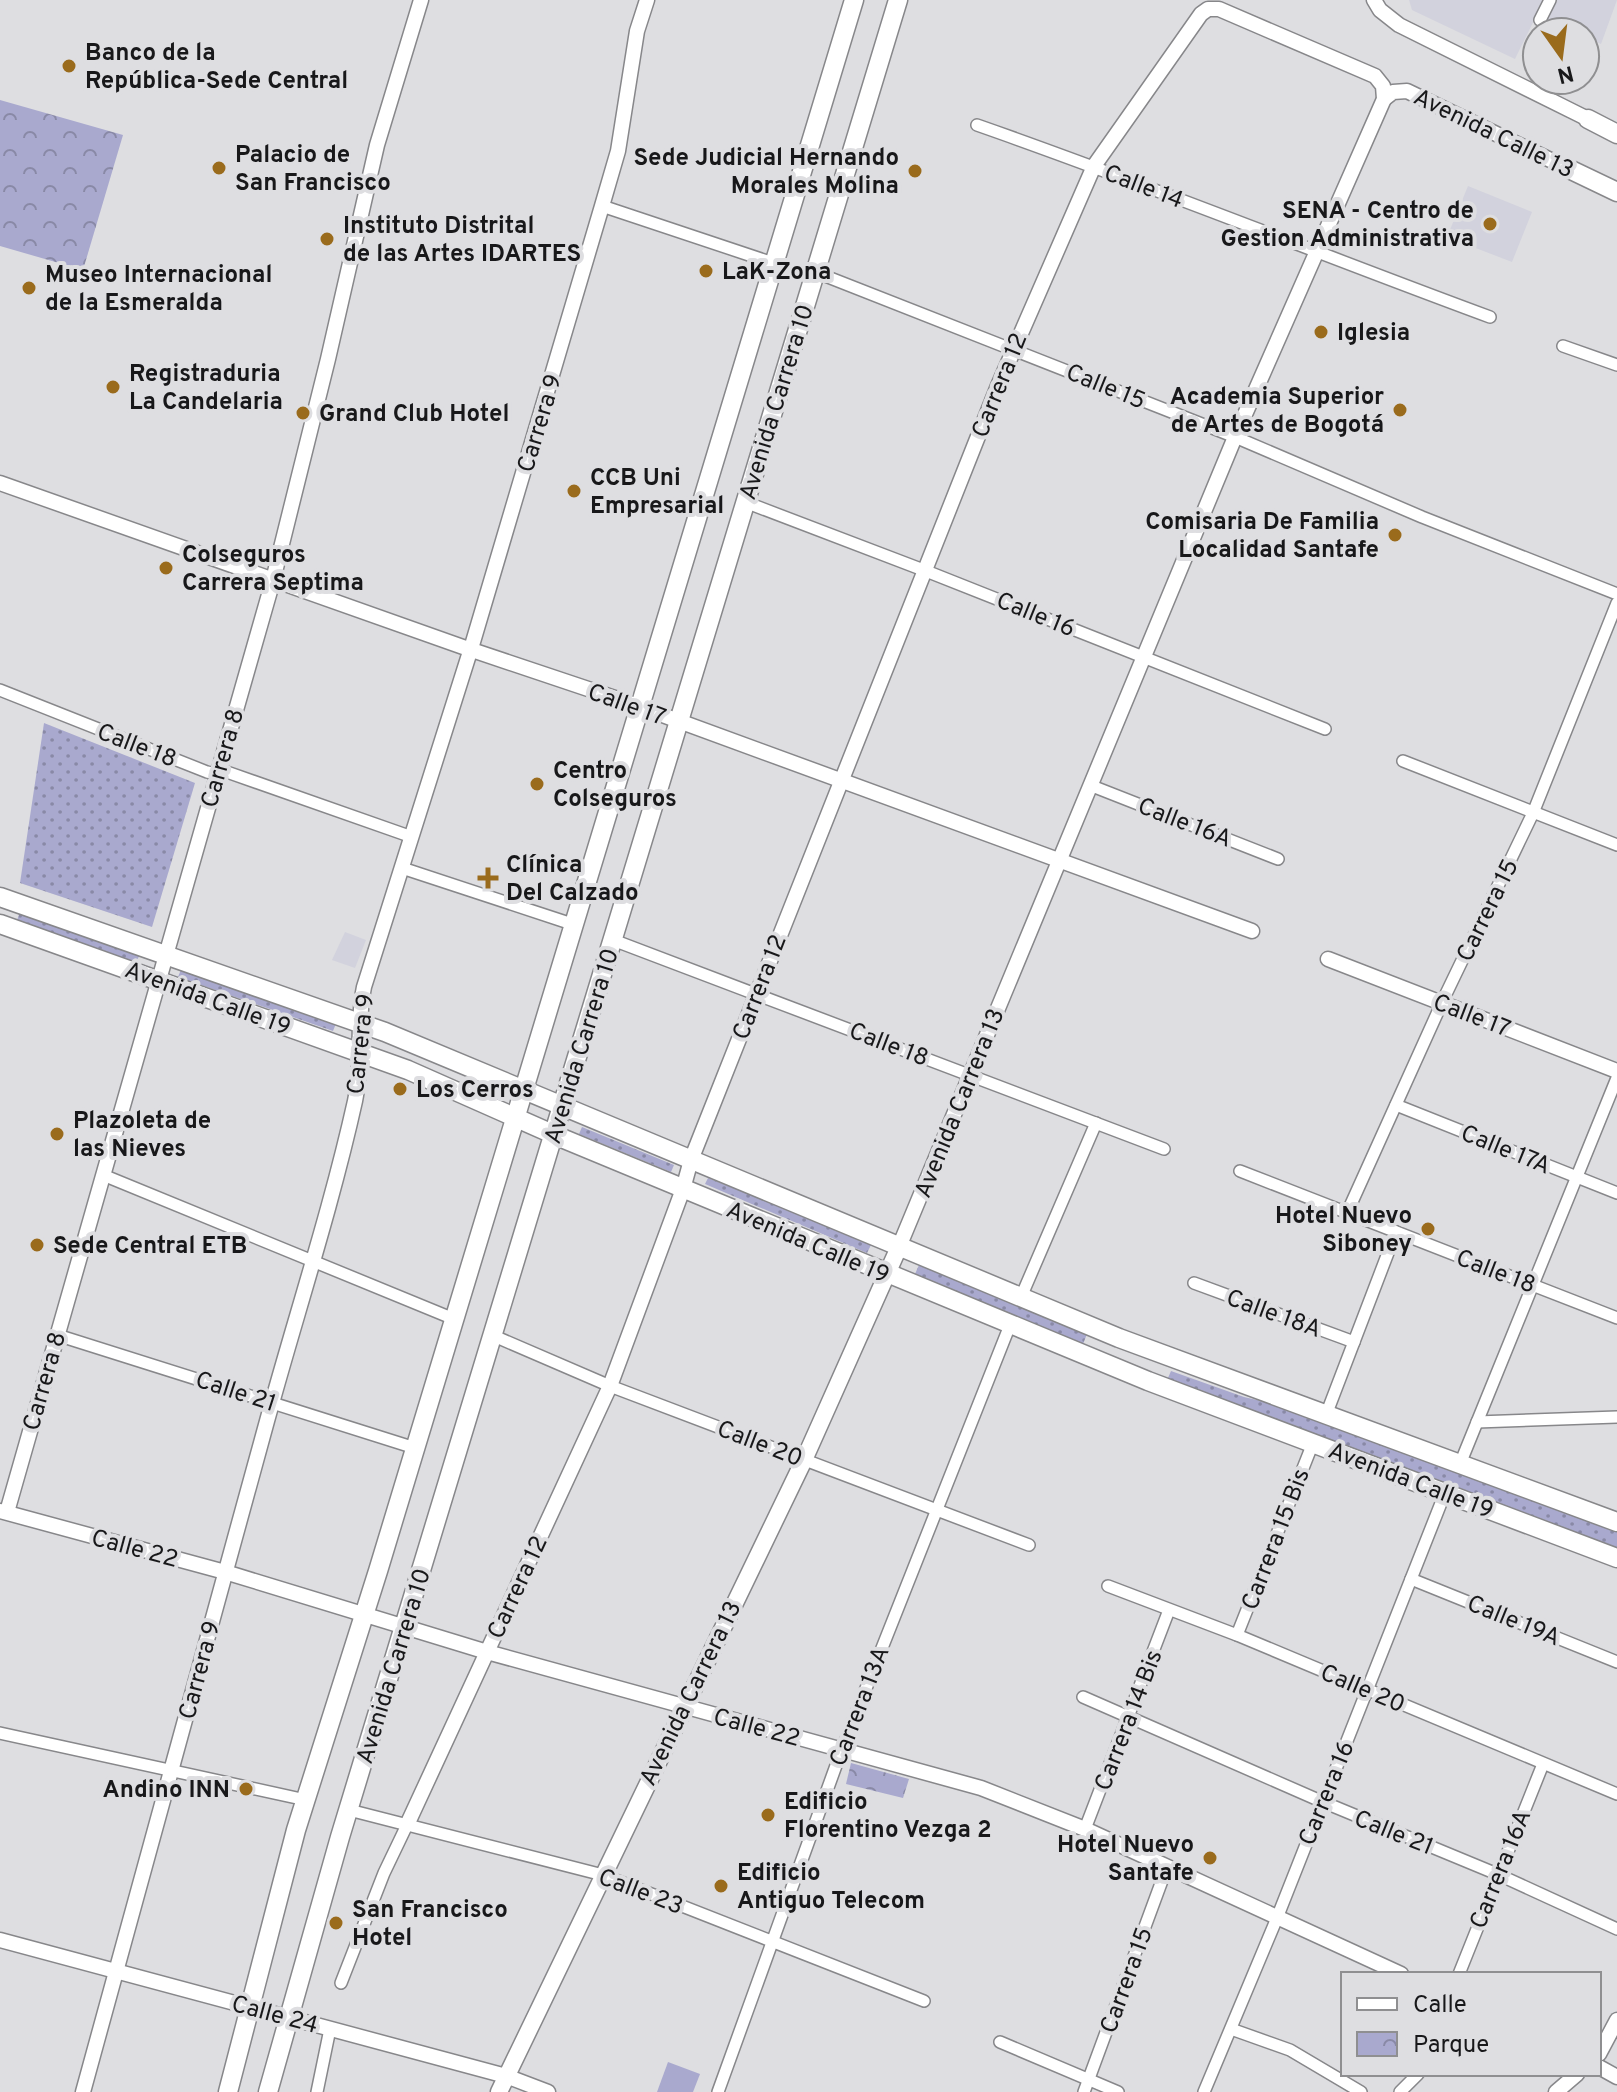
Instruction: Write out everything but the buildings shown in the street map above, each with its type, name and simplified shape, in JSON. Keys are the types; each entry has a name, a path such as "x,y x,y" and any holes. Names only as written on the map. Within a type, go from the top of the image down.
{"main road":[{"name":"Avenida Carrera 10","path":"228,2092 248,2007 306,1800 854,0"},
{"name":"Avenida Carrera 10","path":"268,2092 349,1810 898,0"},
{"path":"1588,119 1617,134"},
{"name":"Avenida Calle 13","path":"1567,168 1617,192"},
{"name":"Avenida Calle 19","path":"0,897 360,1024 1149,1349 1617,1522"},
{"name":"Avenida Calle 19","path":"0,924 422,1076 554,1135 1148,1381 1617,1558"},
{"name":"Avenida Carrera 13","path":"503,2084 804,1460 899,1247"}],"street":[{"name":"Carrera 8","path":"4,1512 272,578 325,374 377,145 421,0"},
{"name":"Carrera 9","path":"83,2092 354,1103 364,987 470,649 618,151 637,31 647,0"},
{"path":"1374,0 1380,10 1399,25 1588,119"},
{"name":"Avenida Calle 13","path":"1208,9 1226,11 1375,76 1383,86 1384,99"},
{"name":"Carrera 12","path":"341,1983 384,1873 610,1386 691,1160 840,782 1014,350 1094,166 1201,14 1208,9"},
{"name":"Avenida Calle 13","path":"1384,99 1393,92 1407,91 1567,168"},
{"name":"Avenida Carrera 13","path":"899,1247 1235,437 1384,99"},
{"name":"Calle 14","path":"977,125 1094,166 1490,317"},
{"path":"602,206 773,263"},
{"name":"Calle 15","path":"815,272 1235,437 1422,517 1617,594"},
{"path":"1563,346 1617,365"},
{"name":"Calle 17","path":"0,483 638,706 1252,931"},
{"name":"Calle 16","path":"745,502 1325,729"},
{"name":"Carrera 15","path":"1347,1213 1533,813 1617,603"},
{"name":"Calle 18","path":"0,690 217,774 224,771 412,837"},
{"path":"1403,761 1617,845"},
{"name":"Calle 16A","path":"1092,786 1278,859"},
{"path":"402,868 572,924"},
{"name":"Calle 18","path":"613,940 1164,1149"},
{"name":"Calle 17","path":"1328,959 1617,1071"},
{"path":"1460,1464 1617,1078"},
{"name":"Calle 17A","path":"1396,1105 1617,1193"},
{"path":"1021,1297 1096,1123"},
{"name":"Calle 18","path":"1240,1171 1617,1318"},
{"path":"103,1175 454,1319"},
{"path":"1326,1415 1396,1232"},
{"name":"Calle 18A","path":"1194,1283 1354,1342"},
{"name":"Carrera 13A","path":"718,2092 842,1749 1010,1325"},
{"name":"Calle 21","path":"57,1335 415,1448"},
{"name":"Calle 20","path":"494,1336 610,1386 1029,1545"},
{"path":"1477,1422 1617,1417"},
{"name":"Carrera 15 Bis","path":"1237,1635 1313,1443"},
{"name":"Carrera 16","path":"1204,2092 1277,1918 1445,1493"},
{"name":"Calle 22","path":"4,1512 225,1572 487,1652 981,1788 1085,1829 1397,1972"},
{"name":"Calle 19A","path":"1411,1579 1617,1662"},
{"name":"Calle 20","path":"1108,1586 1237,1635 1617,1794"},
{"name":"Carrera 14 Bis","path":"1085,1829 1169,1610"},
{"name":"Calle 21","path":"1083,1697 1497,1874 1617,1929"},
{"path":"0,1733 306,1800"},
{"name":"Carrera 16A","path":"1460,1972 1543,1764"},
{"name":"Calle 23","path":"349,1810 603,1875 924,2001"},
{"name":"Carrera 15","path":"1084,2092 1167,1867"},
{"name":"Calle 24","path":"0,1940 330,2029 503,2084 548,2092"},
{"path":"1601,2050 1617,2020"},
{"path":"317,2092 330,2029"},
{"path":"1231,2029 1290,2050 1361,2092"},
{"path":"1000,2042 1118,2092"},
{"path":"1400,2092 1416,2076"},
{"path":"1556,2092 1575,2076"},
{"path":"1570,2092 1583,2076"}],"shaded area":[{"path":"1409,0 1544,0 1536,16 1521,16 1521,47 1515,59 1412,10"},
{"path":"1557,0 1617,0 1601,44 1601,16 1549,16"},
{"name":"SENA - Centro de Gestion Administrativa","path":"1468,186 1532,212 1512,262 1447,237"},
{"path":"345,932 366,940 355,968 332,960"}],"green space":[{"path":"0,100 123,135 83,270 0,246"},
{"path":"44,723 195,783 152,927 20,883"},
{"path":"20,912 140,953 136,964 16,923"},
{"path":"182,967 337,1021 333,1031 178,977"},
{"path":"582,1127 674,1165 671,1172 579,1134"},
{"path":"708,1178 872,1243 867,1253 705,1184"},
{"path":"919,1265 1087,1334 1083,1344 915,1274"},
{"path":"1171,1371 1244,1397 1283,1406 1617,1531 1617,1548 1168,1378"},
{"path":"851,1763 909,1779 903,1798 846,1784"},
{"path":"668,2062 700,2074 693,2092 657,2092"}],"place":[{"name":"Banco de la República-Sede Central","path":"69,66"},
{"name":"Palacio de San Francisco","path":"219,168"},
{"name":"Sede Judicial Hernando Morales Molina","path":"915,171"},
{"name":"SENA - Centro de Gestion Administrativa","path":"1490,224"},
{"name":"Instituto Distrital de las Artes IDARTES","path":"327,239"},
{"name":"LaK-Zona","path":"706,271"},
{"name":"Museo Internacional de la Esmeralda","path":"29,288"},
{"name":"Iglesia","path":"1321,332"},
{"name":"Registraduria La Candelaria","path":"113,387"},
{"name":"Academia Superior de Artes de Bogotá","path":"1400,410"},
{"name":"Grand Club Hotel","path":"303,413"},
{"name":"CCB Uni Empresarial","path":"574,491"},
{"name":"Comisaria De Familia Localidad Santafe","path":"1395,535"},
{"name":"Colseguros Carrera Septima","path":"166,568"},
{"name":"Centro Colseguros","path":"537,784"},
{"name":"Clínica Del Calzado","path":"488,878"},
{"name":"Los Cerros","path":"400,1089"},
{"name":"Plazoleta de las Nieves","path":"57,1134"},
{"name":"Hotel Nuevo Siboney","path":"1428,1229"},
{"name":"Sede Central ETB","path":"37,1245"},
{"name":"Andino INN","path":"246,1789"},
{"name":"Edificio Florentino Vezga 2","path":"768,1815"},
{"name":"Hotel Nuevo Santafe","path":"1210,1858"},
{"name":"Edificio Antiguo Telecom","path":"721,1886"},
{"name":"San Francisco Hotel","path":"336,1923"}]}
